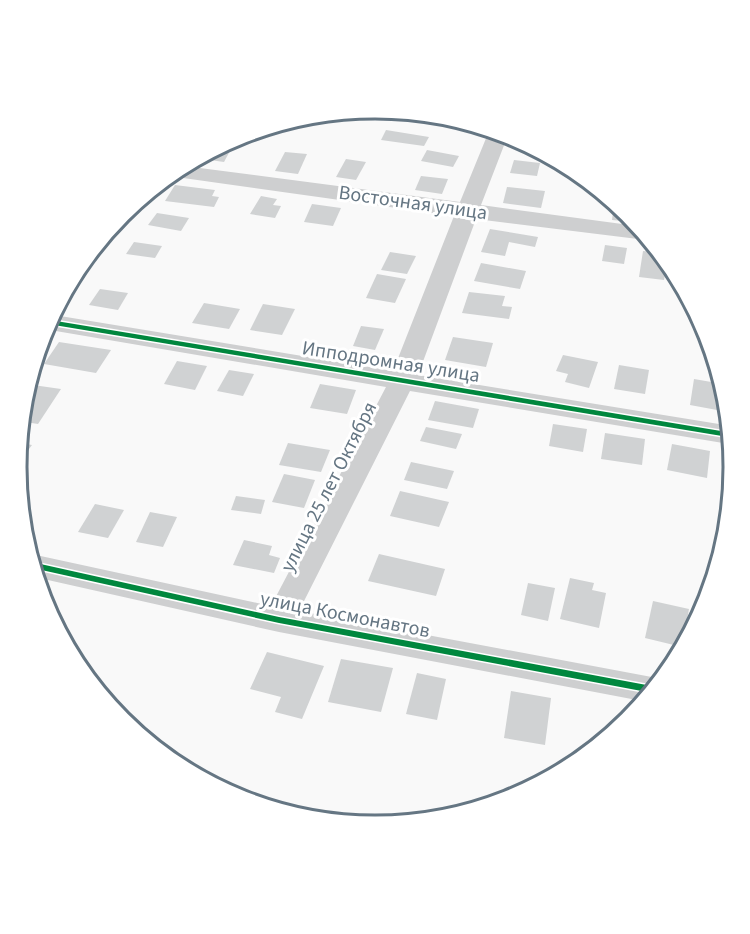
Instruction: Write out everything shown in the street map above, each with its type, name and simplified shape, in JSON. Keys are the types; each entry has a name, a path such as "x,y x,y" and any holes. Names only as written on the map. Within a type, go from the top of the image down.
{"street":[{"name":"улица 25 лет Октября","path":"279,620 402,381 495,140"},
{"name":"Восточная улица","path":"190,173 632,233"},
{"name":"Ипподромная улица","path":"58,324 721,434"},
{"name":"улица Космонавтов","path":"42,567 279,620 644,688"}],"building":[{"path":"386,130 429,137 424,146 381,140"},
{"path":"427,150 459,156 453,167 421,161"},
{"path":"230,151 224,162 212,160"},
{"path":"285,152 307,154 298,174 275,171"},
{"path":"346,159 366,162 356,180 336,177"},
{"path":"514,160 540,163 537,176 510,173"},
{"path":"421,176 448,179 442,194 415,190"},
{"path":"175,185 215,190 212,196 219,197 214,207 165,201"},
{"path":"507,187 545,191 541,208 503,203"},
{"path":"261,196 277,199 273,205 281,206 275,218 250,214"},
{"path":"312,204 341,208 333,226 304,222"},
{"path":"157,213 189,218 181,231 148,225"},
{"path":"613,213 621,221 612,220"},
{"path":"490,229 538,237 535,247 509,242 505,256 481,252"},
{"path":"134,242 162,246 155,258 126,254"},
{"path":"605,245 627,248 624,264 602,261"},
{"path":"643,251 648,251 665,275 664,280 639,277"},
{"path":"390,252 416,256 407,274 381,270"},
{"path":"481,263 526,271 520,289 474,281"},
{"path":"377,274 406,279 395,303 366,298"},
{"path":"100,289 128,293 118,310 89,305"},
{"path":"469,292 505,296 502,306 512,307 509,319 462,313"},
{"path":"204,303 240,309 229,329 192,323"},
{"path":"263,304 295,309 282,335 250,330"},
{"path":"361,326 384,329 375,350 353,346"},
{"path":"453,337 493,343 486,367 445,360"},
{"path":"59,342 111,350 96,373 44,364"},
{"path":"563,355 598,362 589,388 565,382 568,374 556,371"},
{"path":"177,361 207,366 195,390 164,384"},
{"path":"619,365 649,370 645,394 614,389"},
{"path":"229,370 254,374 243,396 217,391"},
{"path":"694,379 712,382 717,410 690,405"},
{"path":"320,384 356,390 347,414 310,408"},
{"path":"37,386 61,389 38,424 30,423"},
{"path":"435,401 479,409 473,428 428,420"},
{"path":"553,424 587,429 583,452 549,446"},
{"path":"426,427 462,434 456,449 420,441"},
{"path":"605,433 645,439 642,465 601,459"},
{"path":"288,443 330,450 321,472 279,465"},
{"path":"672,444 710,451 707,478 667,470"},
{"path":"411,462 454,471 447,489 404,480"},
{"path":"284,474 315,480 304,508 272,502"},
{"path":"400,491 449,502 439,527 390,516"},
{"path":"236,496 265,500 261,514 231,510"},
{"path":"95,504 124,510 108,538 78,532"},
{"path":"150,512 177,517 163,547 136,542"},
{"path":"244,540 272,546 269,555 280,558 274,573 233,565"},
{"path":"379,554 445,569 436,596 368,581"},
{"path":"570,578 594,583 592,590 606,593 599,628 560,619"},
{"path":"528,583 555,588 548,621 521,615"},
{"path":"653,601 689,609 687,621 674,645 645,638"},
{"path":"267,652 324,666 302,719 275,712 281,697 250,689"},
{"path":"341,659 393,668 381,712 328,702"},
{"path":"417,673 446,679 437,720 406,714"},
{"path":"511,691 551,698 545,745 504,738"}],"cycle path":[{"path":"58,324 721,434"},
{"path":"42,567 279,620 644,688"}]}
